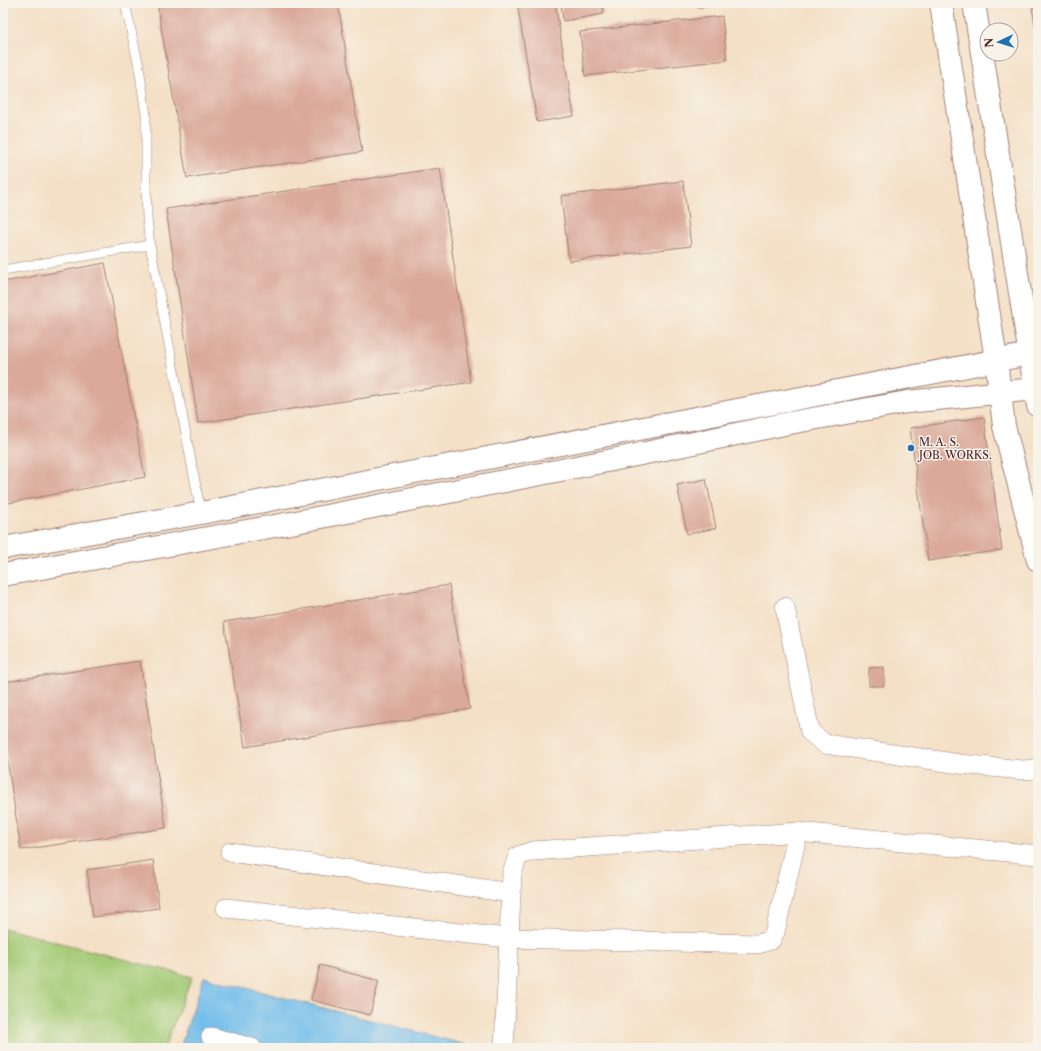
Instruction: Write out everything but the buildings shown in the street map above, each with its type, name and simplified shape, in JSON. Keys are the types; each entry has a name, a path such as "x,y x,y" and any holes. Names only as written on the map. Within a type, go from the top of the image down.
{"street":[{"path":"941,3 996,360 1004,426 1038,560"},
{"path":"3,574 291,523 612,460 784,424 907,402 999,392 1036,397 974,3"},
{"path":"3,548 201,513 1030,354"},
{"path":"785,607 810,732 825,744 960,764 1022,770 1038,769"},
{"path":"226,908 508,938 758,944 771,940 775,932 798,832"},
{"path":"504,1048 512,873 518,856 534,851 798,832 1038,855"},
{"path":"230,852 511,893"},
{"path":"211,1037 252,1048"}],"lane":[{"path":"125,3 146,115 147,219 150,245 201,513"},
{"path":"3,270 150,245"}],"green space":[{"path":"3,928 192,977 164,1048 3,1048"}],"water":[{"path":"204,977 478,1048 180,1048"}],"place":[{"name":"M. A. S. JOB. WORKS.","path":"911,448"}]}
